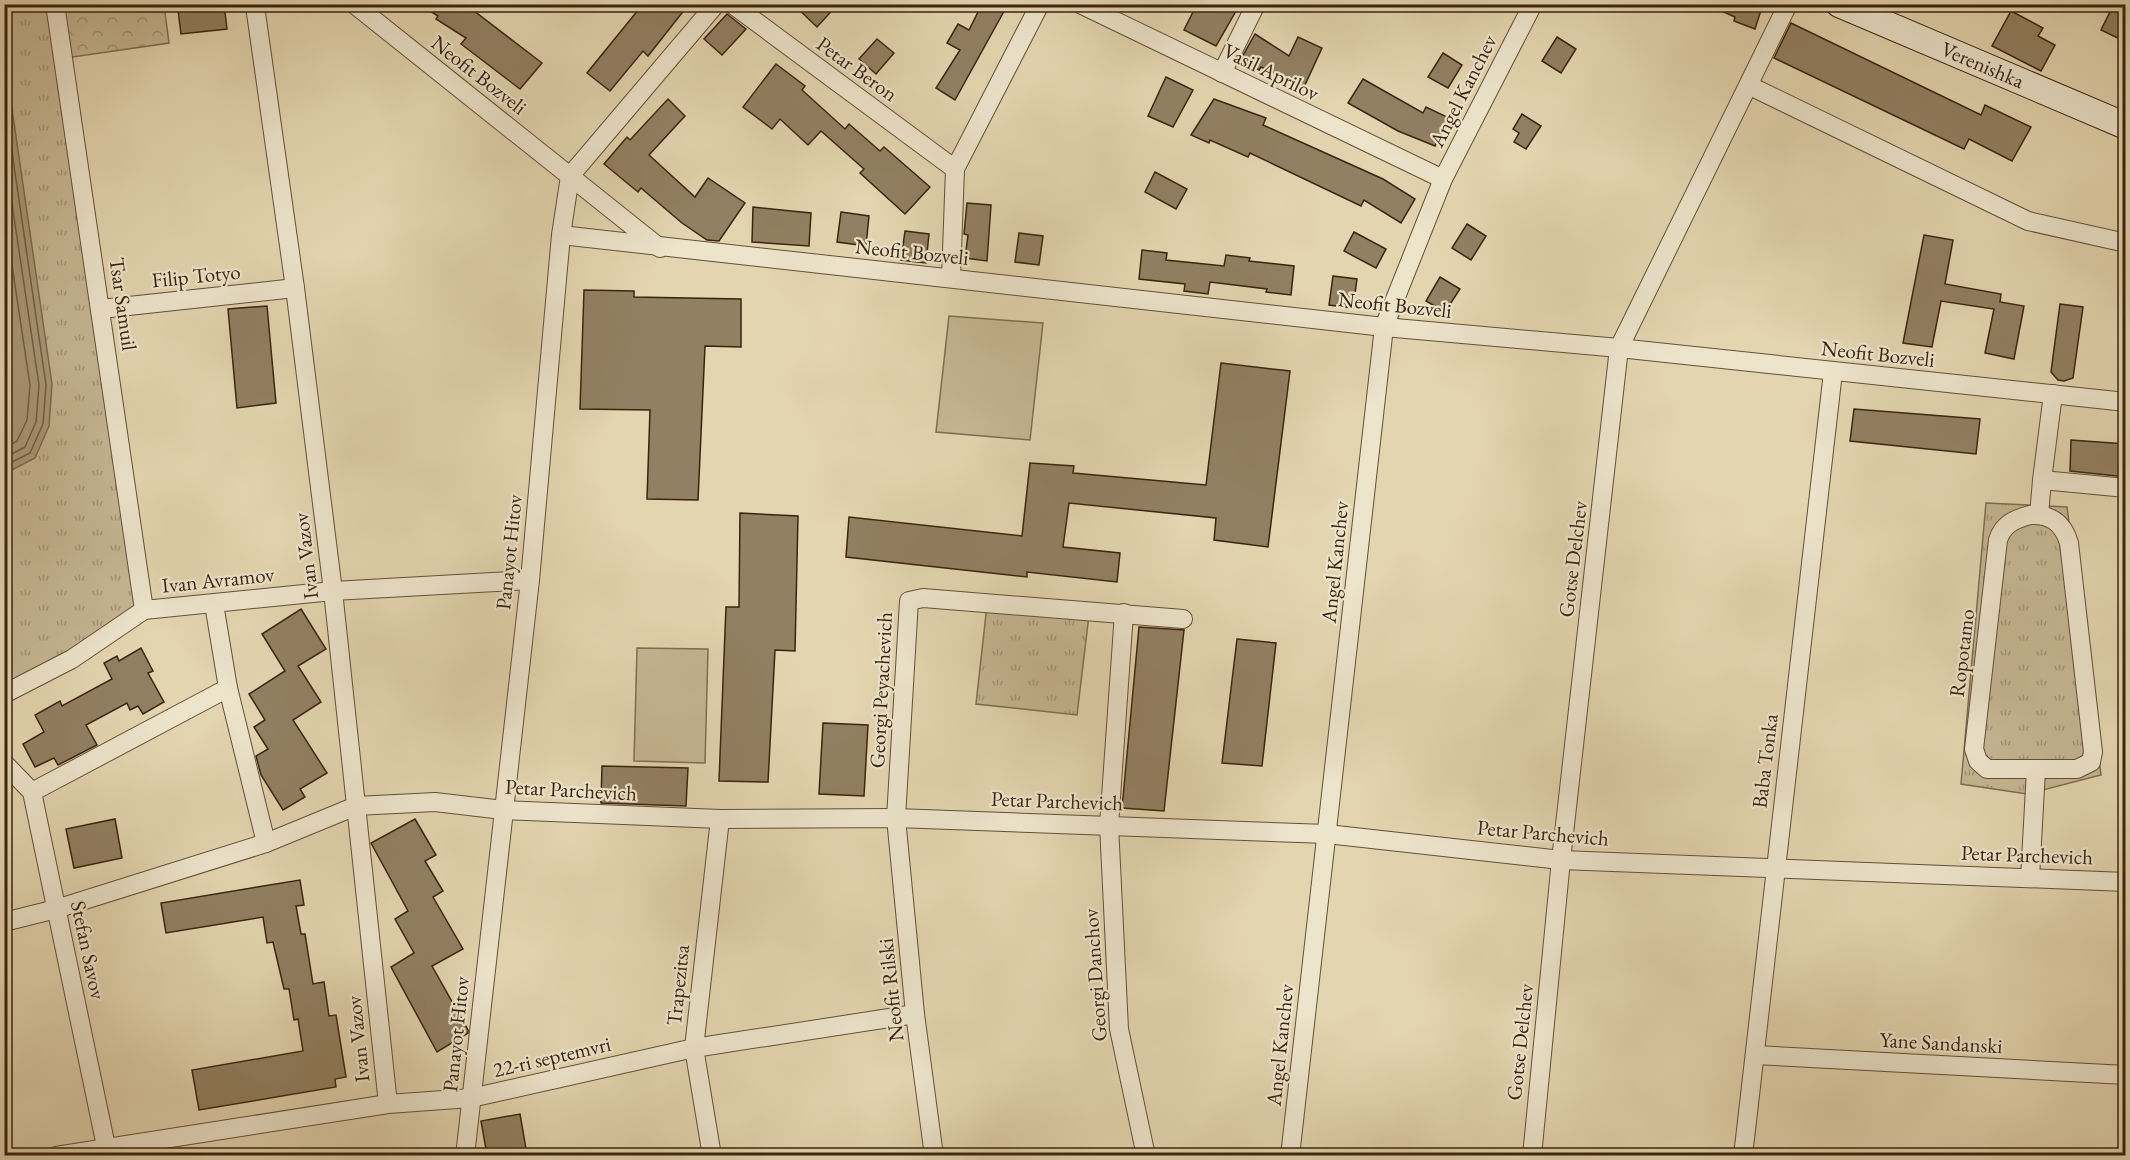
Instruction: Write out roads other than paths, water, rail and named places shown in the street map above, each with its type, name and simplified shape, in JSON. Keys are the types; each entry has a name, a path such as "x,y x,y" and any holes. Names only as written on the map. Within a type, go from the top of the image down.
{"main road":[{"name":"Verenishka","path":"1839,4 2126,126"}],"street":[{"name":"Tsar Samuil","path":"55,4 144,610"},
{"name":"Ivan Vazov","path":"258,4 256,13 295,288 333,591 388,1104"},
{"name":"Neofit Bozveli","path":"354,4 660,248"},
{"path":"570,176 716,4"},
{"name":"Petar Beron","path":"732,4 955,169"},
{"path":"951,278 955,169 1040,4"},
{"name":"Vasil Aprilov","path":"1080,4 1443,179"},
{"path":"1221,73 1256,4"},
{"name":"Angel Kanchev","path":"1290,1155 1384,327 1443,179 1533,4"},
{"name":"Gotse Delchev","path":"1532,1155 1561,860 1619,348 1750,86 1788,4"},
{"path":"1750,86 2028,220 2126,243"},
{"name":"Panayot Hitov","path":"465,1155 530,580 561,235 570,176"},
{"name":"Neofit Bozveli","path":"561,235 660,248 1384,327 1619,348 2126,402"},
{"name":"Filip Totyo","path":"101,309 295,288"},
{"name":"Baba Tonka","path":"1743,1155 1833,372"},
{"path":"2039,515 2053,394"},
{"path":"2042,480 2126,488"},
{"name":"Ropotamo","path":"2039,515 2055,520 2062,527 2069,543 2093,752 2091,762 2083,767 2036,770 1987,769 1978,762 1974,749 1998,540 2001,532 2012,521 2039,515"},
{"name":"Ivan Avramov","path":"4,694 72,659 144,610 333,591 530,580"},
{"name":"Georgi Peyachevich","path":"896,818 909,601 923,598 1183,619"},
{"path":"214,604 228,688 266,843"},
{"path":"1109,825 1124,613"},
{"path":"4,764 32,792 228,688"},
{"path":"2030,878 2036,770"},
{"name":"Stefan Savov","path":"32,792 107,1151"},
{"name":"Petar Parchevich","path":"4,922 56,909 266,843 356,806 435,802 503,810 720,819 896,818 1327,834 1561,860 2126,882"},
{"name":"Neofit Rilski","path":"896,818 915,1014 934,1155"},
{"name":"Trapezitsa","path":"712,1155 694,1048 720,819"},
{"name":"Georgi Danchov","path":"1109,825 1119,1029 1146,1155"},
{"name":"22-ri septemvri","path":"56,1155 107,1151 388,1104 471,1098 694,1048 915,1014"},
{"name":"Yane Sandanski","path":"1755,1055 2126,1075"}],"water":[{"path":"4,54 52,384 49,426 35,458 6,473"}]}
